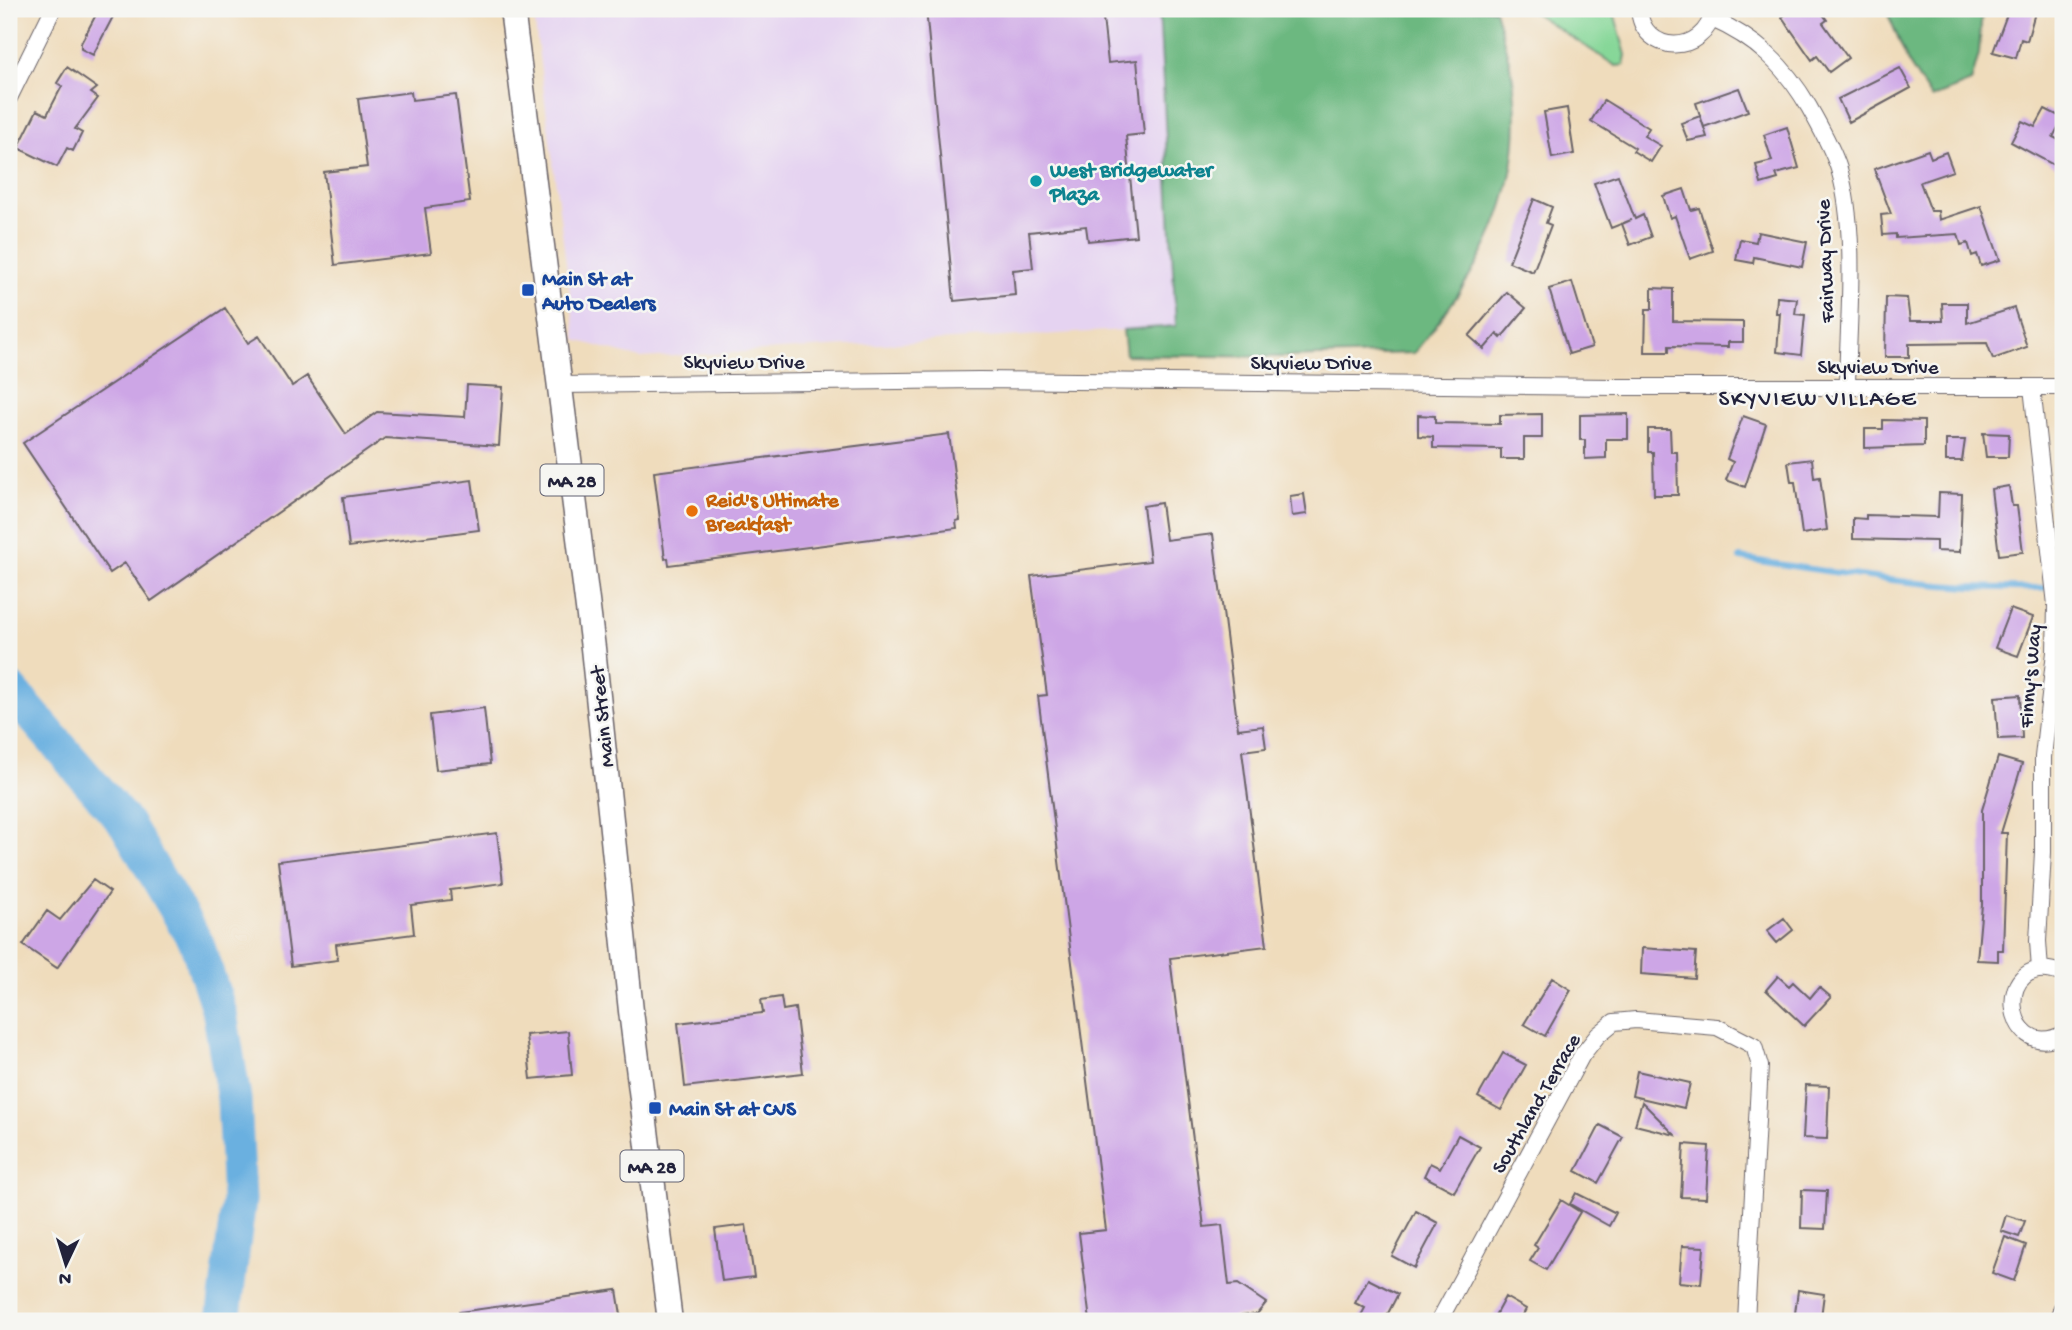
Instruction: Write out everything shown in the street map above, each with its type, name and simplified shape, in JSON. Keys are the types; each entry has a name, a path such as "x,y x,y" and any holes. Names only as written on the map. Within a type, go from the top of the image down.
{"main road":[{"name":"Main Street","path":"512,9 597,682 631,1011 670,1321"}],"street":[{"path":"9,98 53,9"},
{"name":"Fairway Drive","path":"1639,9 1648,33 1668,45 1684,45 1698,38 1713,14 1776,61 1825,134 1839,169 1846,202 1847,387"},
{"name":"Skyview Drive","path":"560,385 979,380 2063,387"},
{"name":"Finny's Way","path":"2032,387 2056,605 2055,652 2043,757 2043,852 2038,941 2040,970"},
{"path":"2063,974 2040,970 2020,981 2014,991 2013,1013 2025,1032 2035,1037 2046,1039 2063,1034"},
{"name":"Southland Terrace","path":"1439,1321 1583,1055 1598,1035 1614,1023 1636,1020 1717,1027 1754,1046 1760,1066 1746,1321"},
{"path":"2057,1321 2063,1304"}],"shaded area":[{"name":"West Bridgewater Plaza","path":"533,9 1159,9 1177,327 640,358 576,340"}],"green space":[{"path":"1159,9 1495,9 1514,87 1516,126 1513,163 1505,198 1478,262 1438,323 1414,353 1286,357 1126,355 1123,330 1176,326"},
{"path":"1528,9 1613,9 1626,55 1624,65 1616,66"},
{"path":"1886,9 1982,9 1979,54 1971,82 1931,98 1908,62"}],"building":[{"path":"99,9 117,9 93,55 81,49 81,43"},
{"name":"West Bridgewater Plaza","path":"926,9 1102,9 1108,63 1137,60 1144,134 1126,136 1136,236 1088,241 1086,226 1029,232 1033,268 1013,270 1015,295 954,301"},
{"path":"1793,9 1819,9 1827,20 1823,23 1848,58 1829,72 1817,56 1812,60 1782,17"},
{"path":"2009,9 2036,9 2027,41 2021,39 2016,58 1993,52"},
{"path":"67,67 97,88 91,93 98,98 75,129 82,133 73,151 67,148 57,167 18,148 37,110 47,115 62,86 57,83"},
{"path":"1900,68 1911,88 1849,122 1838,99"},
{"path":"1739,88 1748,111 1704,127 1696,103"},
{"path":"411,92 412,100 456,95 470,202 425,208 431,253 335,265 324,172 367,167 358,99"},
{"path":"1604,100 1649,128 1644,136 1661,146 1651,162 1633,151 1635,148 1591,121"},
{"path":"1567,108 1574,154 1552,158 1544,112"},
{"path":"2045,109 2063,118 2053,137 2063,142 2063,160 2059,168 2011,142 2022,121 2035,127"},
{"path":"1700,116 1707,137 1688,141 1681,123"},
{"path":"1787,127 1799,168 1776,174 1778,179 1761,184 1756,165 1772,161 1764,135"},
{"path":"1928,150 1931,158 1946,152 1953,171 1920,182 1931,211 1938,211 1939,220 1981,206 2000,260 1981,266 1977,254 1972,256 1968,243 1961,245 1958,234 1896,238 1896,234 1883,235 1881,215 1891,214 1874,169"},
{"path":"1618,175 1635,219 1643,215 1651,237 1630,245 1622,224 1631,220 1611,228 1594,183"},
{"path":"1684,189 1691,210 1699,208 1713,251 1690,259 1675,216 1670,218 1663,196"},
{"path":"1534,199 1552,207 1546,223 1551,225 1533,272 1509,262"},
{"path":"1758,232 1807,242 1802,267 1754,257 1753,263 1736,260 1740,239 1756,242"},
{"path":"1572,282 1592,347 1569,354 1549,289"},
{"path":"1652,288 1673,289 1673,321 1743,322 1743,342 1728,342 1728,347 1669,346 1669,352 1645,352 1646,309 1652,309"},
{"path":"1507,292 1526,308 1501,338 1497,334 1484,349 1469,336"},
{"path":"1777,297 1797,299 1795,314 1805,315 1801,355 1777,352 1780,313 1776,313"},
{"path":"1886,297 1907,298 1910,321 1943,321 1942,303 1967,303 1967,323 2014,308 2027,347 1993,359 1987,343 1909,344 1909,357 1885,357"},
{"path":"225,308 248,343 259,336 292,386 307,376 346,434 377,412 465,417 467,385 503,387 499,446 385,438 151,601 125,563 110,573 23,443"},
{"path":"1542,414 1542,438 1524,438 1524,459 1501,459 1501,449 1433,448 1433,437 1418,436 1418,415 1435,416 1435,423 1500,424 1500,415"},
{"path":"1628,414 1628,439 1606,439 1606,458 1585,459 1585,440 1580,440 1580,415"},
{"path":"1743,416 1766,424 1745,487 1726,480 1733,462 1727,459"},
{"path":"1883,420 1924,421 1924,446 1865,448 1865,429 1883,429"},
{"path":"1648,429 1670,429 1671,452 1677,452 1678,495 1654,495 1653,452 1648,452"},
{"path":"1983,433 2009,434 2008,457 1986,457"},
{"path":"949,434 960,520 956,521 957,528 669,565 668,558 665,559 654,472"},
{"path":"1946,440 1965,440 1962,461 1946,461"},
{"path":"1812,459 1814,478 1820,477 1827,530 1802,534 1795,482 1791,482 1788,462"},
{"path":"472,480 479,530 349,547 343,497"},
{"path":"2009,486 2012,506 2017,506 2023,552 1999,555 1991,489"},
{"path":"1939,493 1962,494 1960,552 1936,551 1936,541 1853,539 1853,518 1866,519 1866,515 1938,517"},
{"path":"1304,494 1307,514 1292,516 1290,496"},
{"path":"1161,503 1166,540 1213,534 1238,729 1263,726 1266,748 1242,751 1267,946 1170,958 1204,1227 1222,1225 1229,1285 1238,1284 1266,1303 1257,1314 1233,1317 1234,1321 1090,1321 1079,1233 1106,1230 1038,696 1047,695 1031,576 1150,561 1143,506"},
{"path":"2010,609 2033,617 2018,656 1995,648"},
{"path":"2020,695 2022,738 1998,739 1995,697"},
{"path":"484,708 490,764 436,770 430,715"},
{"path":"1998,757 2022,764 2001,833 2007,833 2003,950 1998,950 1998,961 1977,960 1982,905 1982,810"},
{"path":"497,833 503,883 450,890 451,900 411,905 414,934 336,944 338,960 291,966 278,861"},
{"path":"93,880 110,892 57,968 23,945 47,911 60,920"},
{"path":"1784,918 1793,930 1777,943 1767,931"},
{"path":"1642,948 1696,952 1694,978 1641,974"},
{"path":"1778,976 1789,986 1793,982 1810,998 1819,987 1831,997 1804,1026 1766,990"},
{"path":"1552,978 1571,990 1545,1036 1524,1024"},
{"path":"781,997 783,1010 795,1008 803,1073 685,1087 678,1023 763,1013 761,1000"},
{"path":"568,1031 572,1075 531,1079 526,1035"},
{"path":"1503,1053 1526,1065 1501,1110 1478,1097"},
{"path":"1637,1071 1690,1083 1684,1108 1632,1096"},
{"path":"1806,1085 1829,1086 1827,1139 1803,1138"},
{"path":"1642,1102 1675,1135 1635,1125"},
{"path":"1600,1125 1623,1137 1598,1183 1576,1171"},
{"path":"1458,1135 1480,1147 1454,1192 1424,1176 1430,1163 1440,1168"},
{"path":"1684,1144 1709,1146 1706,1198 1681,1197"},
{"path":"1802,1190 1827,1191 1825,1229 1801,1228"},
{"path":"1576,1193 1616,1213 1609,1226 1570,1204"},
{"path":"1561,1200 1580,1212 1546,1270 1530,1261 1538,1248 1534,1245"},
{"path":"1416,1211 1438,1223 1414,1268 1392,1256"},
{"path":"2006,1215 2025,1221 2019,1237 2001,1231"},
{"path":"746,1225 754,1277 722,1281 715,1229"},
{"path":"2005,1237 2026,1245 2014,1281 1992,1273"},
{"path":"1682,1246 1704,1247 1701,1284 1679,1282"},
{"path":"1368,1279 1398,1294 1384,1321 1358,1321 1365,1308 1355,1303"},
{"path":"617,1290 622,1321 460,1321 459,1312"},
{"path":"1798,1290 1824,1294 1821,1317 1817,1317 1816,1321 1794,1321"},
{"path":"1505,1297 1526,1309 1520,1321 1492,1321"}],"waterway":[{"path":"1740,558 1942,585 2063,587"},
{"path":"9,688 126,824 197,944 220,1014 234,1099 239,1200 223,1321"}],"place":[{"name":"West Bridgewater Plaza","path":"1036,181"},
{"name":"Main St at Auto Dealers","path":"528,290"},
{"name":"Reid's Ultimate Breakfast","path":"692,511"},
{"name":"Main St at CVS","path":"655,1108"}],"district":[{"name":"SKYVIEW VILLAGE","path":"1818,397"}]}
